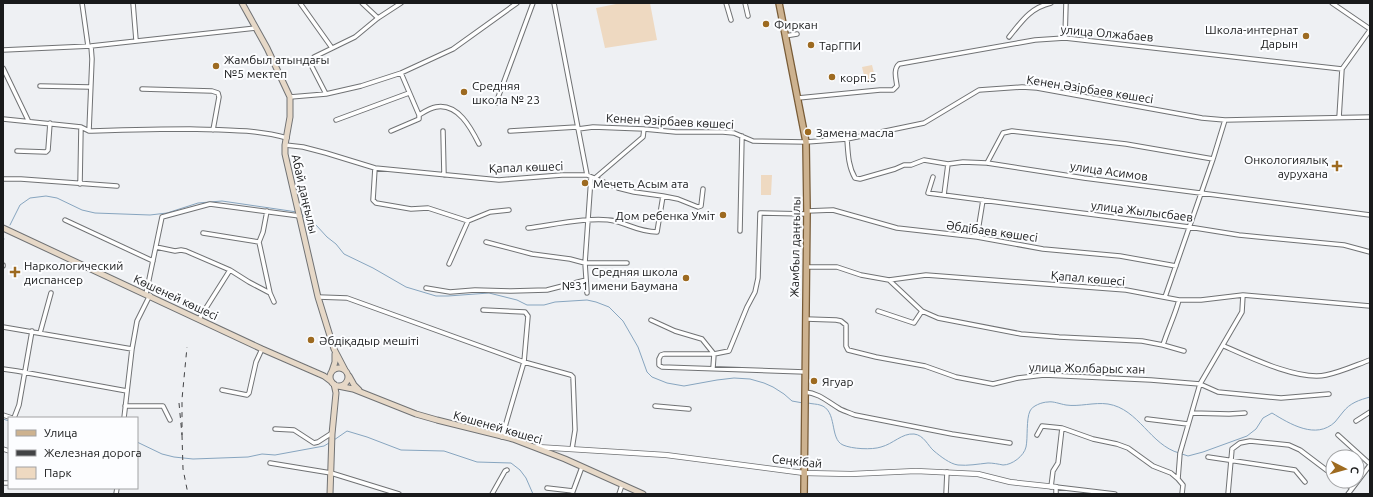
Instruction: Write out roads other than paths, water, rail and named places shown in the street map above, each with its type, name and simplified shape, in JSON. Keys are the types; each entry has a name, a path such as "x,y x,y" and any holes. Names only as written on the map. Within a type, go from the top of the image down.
{"main road":[{"name":"Абай даңғылы","path":"242,3 267,48 290,97 290,117 285,145 285,154 318,296 334,349"},
{"name":"Жамбыл даңғылы","path":"779,3 806,142 807,212 804,494"},
{"name":"Көшеней көшесі","path":"3,228 327,377 339,385 367,394 416,414 513,439 536,447 644,494"},
{"path":"334,349 335,362 330,377 339,385 339,393 336,402"},
{"path":"334,349 354,385 367,394"},
{"path":"319,374 332,372 337,368 347,372"},
{"path":"330,494 332,433 336,389 348,378 347,372"}],"street":[{"path":"82,3 92,59 89,130"},
{"path":"133,3 136,40"},
{"path":"300,3 332,48"},
{"path":"362,3 378,18"},
{"path":"326,94 310,63 314,57 355,37 378,18 401,3"},
{"path":"290,97 326,94 362,86 401,73 453,49 517,3"},
{"path":"496,103 533,3"},
{"path":"554,3 587,175"},
{"path":"726,3 731,20"},
{"path":"745,3 748,16"},
{"path":"1009,37 1029,13 1039,6 1050,3"},
{"path":"1065,38 1066,3"},
{"path":"1332,3 1370,30 1342,69 1339,118"},
{"path":"3,50 90,46 256,28"},
{"path":"786,36 797,34"},
{"name":"улица Олжабаев","path":"798,98 893,90 897,86 895,69 899,64 1035,40 1065,38 1342,69"},
{"path":"3,68 28,120"},
{"path":"391,131 419,119 419,114 401,73"},
{"path":"40,86 90,86"},
{"name":"Кенен Әзірбаев көшесі","path":"510,131 593,127 676,132 723,132 734,133 753,141 806,142 847,139 924,122 980,90 1022,87 1037,88 1202,118 1225,120 1370,117"},
{"path":"142,89 212,91 218,93 219,97 213,130"},
{"path":"336,120 409,93"},
{"path":"419,114 436,107 446,107 455,112 468,123 479,144"},
{"path":"3,119 28,120 81,127 89,130 249,131 287,138"},
{"path":"1165,297 1225,120"},
{"path":"17,151 46,152 48,150 50,123"},
{"path":"80,184 81,127"},
{"path":"587,293 585,263 593,178 643,137 644,129"},
{"path":"443,131 444,175"},
{"path":"987,163 1003,133 1012,131 1126,144 1213,159"},
{"path":"740,231 742,136"},
{"name":"улица Асимов","path":"847,139 849,161 852,173 855,178 860,179 904,165 912,165 924,160 948,164 963,162 987,163 1370,215"},
{"name":"Қапал көшесі","path":"285,145 303,147 375,168 444,175 499,180 562,175 587,175 618,188 663,196 700,207 703,189"},
{"path":"944,196 948,164"},
{"path":"375,168 373,200 376,203 411,209 428,208 468,221"},
{"name":"улица Жылысбаев","path":"933,177 928,193 944,196 1239,234 1344,245 1370,252"},
{"path":"3,179 117,186"},
{"path":"528,228 589,220 614,221 636,229 657,232 663,196"},
{"path":"977,237 983,200"},
{"path":"124,417 132,348 137,321 148,294 162,217 210,204 300,216"},
{"path":"449,264 468,221 476,216 490,212 509,210"},
{"name":"Әбдібаев көшесі","path":"714,354 729,352 747,307 755,292 759,267 760,213 833,210 897,228 977,237 1043,248 1120,256 1176,266"},
{"path":"267,212 263,232 259,242 270,293 274,302"},
{"path":"65,220 153,260"},
{"path":"204,234 259,242"},
{"path":"486,242 532,254 570,259 585,263 627,263"},
{"path":"156,248 186,251 230,270 270,293"},
{"name":"Қапал көшесі","path":"806,267 837,267 861,275 889,280 926,275 1126,290 1178,300 1201,300 1243,295 1370,306"},
{"path":"199,319 230,270"},
{"path":"426,288 450,292 475,290 547,290 586,280"},
{"path":"889,280 922,311 938,318 1021,334 1142,340 1184,351"},
{"path":"40,333 51,293"},
{"path":"1178,479 1180,453 1200,384 1224,346 1242,312 1243,295"},
{"path":"318,296 347,298 524,362 571,375 575,430 572,449"},
{"path":"1163,345 1176,312 1178,300"},
{"path":"483,310 526,312 528,316 524,362 502,437"},
{"path":"878,311 914,323 922,311"},
{"name":"улица Жолбарыс хан","path":"806,319 841,321 846,325 846,346 848,350 925,366 956,377 993,384 1018,378 1044,375 1200,384 1218,392 1281,398 1329,394"},
{"path":"651,320 676,331 702,339 714,354 713,368"},
{"path":"3,327 132,348"},
{"path":"14,417 20,405 32,331"},
{"path":"1224,346 1274,367 1311,376 1326,375 1370,360"},
{"path":"222,390 250,394 256,362 262,348"},
{"path":"714,354 664,354 661,355 659,359 659,365 662,367 805,372"},
{"path":"3,369 127,391"},
{"path":"805,392 815,394 828,400 840,409 855,415 952,434 1010,442"},
{"path":"125,406 163,406 170,420"},
{"path":"655,406 688,409"},
{"path":"1192,413 1229,414 1245,412"},
{"path":"1356,421 1370,412"},
{"path":"1147,418 1188,424"},
{"path":"1037,435 1042,426 1062,428 1093,439 1128,448 1153,466 1171,473 1183,485 1182,494"},
{"path":"1056,494 1053,487 1053,471 1058,463 1062,428"},
{"path":"275,429 294,430 314,443 332,433"},
{"path":"1338,435 1370,464"},
{"path":"1228,494 1232,449 1240,443 1250,441 1289,445 1300,450 1325,469"},
{"name":"Сеңкібай","path":"536,447 666,455 804,473 851,474 916,471 978,474 1010,482 1053,487"},
{"path":"1208,457 1295,470 1305,482"},
{"path":"270,463 331,473 399,494"},
{"path":"547,488 572,492 582,467"},
{"path":"492,494 507,470"},
{"path":"946,494 947,472"},
{"path":"3,483 8,484"},
{"path":"619,494 622,485"},
{"path":"1053,487 1115,494"}],"waterway":[{"path":"10,225 20,205 30,198 46,196 57,198 82,210 95,213 150,215 167,213 198,203 222,201 297,212"},
{"path":"301,214 316,225 344,254 373,268 406,287 436,296 489,293 517,300 527,305 544,305 555,302 587,300 596,302 609,307 623,321 638,347 647,372 652,377 667,383 684,386 734,378 750,379 773,387 792,401 803,403"},
{"path":"1182,454 1188,456 1203,452 1247,436 1256,429 1263,418 1272,413 1287,422 1303,428 1320,430 1335,422 1352,404 1370,397"},
{"path":"808,403 820,405 826,408 831,418 836,437 843,445 867,449 877,448 885,446 905,435 914,434 923,438 932,449 942,457 958,465 988,463 1006,465 1017,459 1023,454 1026,447 1030,411 1033,407 1050,402 1066,405 1108,404 1119,407 1136,420 1160,443 1179,453"},
{"path":"3,419 8,421"},
{"path":"334,440 347,431 401,450 444,451 477,462 511,463 520,470 526,478 533,494"},
{"path":"138,442 162,454 193,459 248,457 262,454 275,455 324,446 329,443"}],"railway":[{"path":"179,403 182,435 182,399 187,347"},
{"path":"182,435 183,469 188,494"}],"place":[{"name":"Фиркан","path":"766,24"},
{"name":"Школа-интернат Дарын","path":"1306,36"},
{"name":"ТарГПИ","path":"811,45"},
{"name":"Жамбыл атындағы №5 мектеп","path":"216,66"},
{"name":"корп.5","path":"832,77"},
{"name":"Средняя школа № 23","path":"464,92"},
{"name":"Замена масла","path":"808,132"},
{"name":"Онкологиялық аурухана","path":"1337,166"},
{"name":"Мечеть Асым ата","path":"585,183"},
{"name":"Дом ребенка Умiт","path":"723,215"},
{"name":"Наркологический диспансер","path":"15,272"},
{"name":"Средняя школа №31 имени Баумана","path":"686,278"},
{"name":"Әбдіқадыр мешіті","path":"311,340"},
{"name":"Ягуар","path":"814,381"}]}
